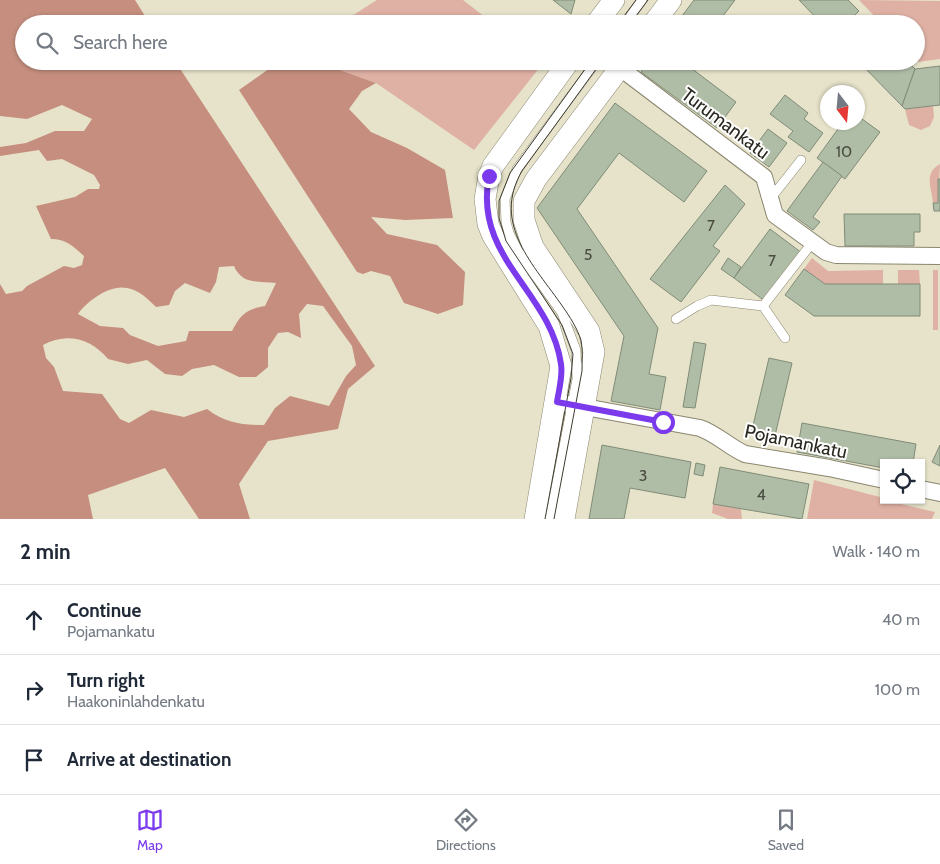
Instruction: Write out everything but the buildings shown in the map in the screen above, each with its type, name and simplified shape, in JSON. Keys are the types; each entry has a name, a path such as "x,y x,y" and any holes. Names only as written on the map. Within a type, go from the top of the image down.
{"street":[{"path":"603,15 614,0"},
{"path":"660,15 671,0"},
{"path":"562,70 499,155 489,176 485,199 488,224 493,236 541,312 555,340 570,404 564,519"},
{"path":"535,519 570,404 594,352 592,339 583,321 533,247 527,233 523,210 524,201 536,178 615,70"},
{"name":"Turumankatu","path":"627,70 764,177 775,215 812,243 836,255 940,256"},
{"name":"Pojamankatu","path":"570,404 700,428 712,432 734,449 745,454 829,468 880,479"},
{"path":"925,490 940,493"}],"lane":[{"path":"631,15 642,0"},
{"path":"550,519 576,379 577,364 573,337 562,313 513,241 506,222 505,199 517,169 590,70"},
{"path":"771,198 801,160"},
{"path":"763,306 812,243"},
{"path":"676,319 711,300 763,306 785,338"}],"shaded area":[{"path":"0,0 135,0 144,15 15,15 15,70 181,70 375,366 348,389 338,429 268,441 239,484 250,519 199,519 165,468 88,495 93,519 0,519 0,284 6,294 22,291 27,286 64,266 74,268 82,265 84,256 76,249 65,242 51,239 36,206 75,197 88,189 99,189 100,185 94,175 62,159 47,161 39,150 0,156 0,147 26,143 55,131 84,131 92,119 62,105 27,119 0,116","holes":["234,266 237,272 252,281 276,283 265,306 244,314 232,331 189,331 186,341 158,346 130,335 123,328 100,326 78,314 93,299 106,291 120,287 139,293 156,307 169,305 175,291 185,283 210,293 216,282 219,267","307,304 323,306 352,346 356,365 346,376 329,406 290,396 275,408 264,425 234,422 220,417 207,409 184,417 151,410 129,423 120,419 102,394 63,391 54,367 46,358 43,345 60,339 78,339 94,346 108,359 128,364 147,360 165,374 182,376 192,369 214,365 239,377 256,377 268,367 268,348 278,333 288,332 301,338 299,314"]},
{"path":"377,0 463,0 482,15 353,15"},
{"path":"859,0 940,1 940,59 925,61 925,15 873,15"},
{"path":"267,70 340,70 376,83 362,91 349,109 371,132 407,148 445,170 453,218 405,220 371,217 387,234 437,245 465,272 463,305 438,314 404,303 390,276 371,271 363,274 357,272 239,90"},
{"path":"340,70 538,70 474,150 376,83"},
{"path":"933,106 934,117 930,126 921,130 909,125 905,109"},
{"path":"940,164 938,203 933,203 930,176"},
{"path":"812,258 828,271 883,270 883,284 825,284 804,269"},
{"path":"898,270 919,270 920,284 898,284"},
{"path":"933,270 938,270 938,330 933,330"},
{"path":"814,480 880,497 880,504 901,504 935,512 932,519 807,519"},
{"path":"713,504 741,509 742,519 728,519 712,513"}],"tram line":[{"path":"625,15 636,0"},
{"path":"637,15 648,0"},
{"path":"545,519 571,378 573,354 562,325 506,241 499,218 499,201 510,173 584,70"},
{"path":"554,519 582,371 582,344 571,319 520,243 511,209 514,190 522,171 595,70"}],"route":[{"path":"489,176 485,199 488,224 508,262 541,312 555,340 561,366 557,402 613,411 663,422"}]}
